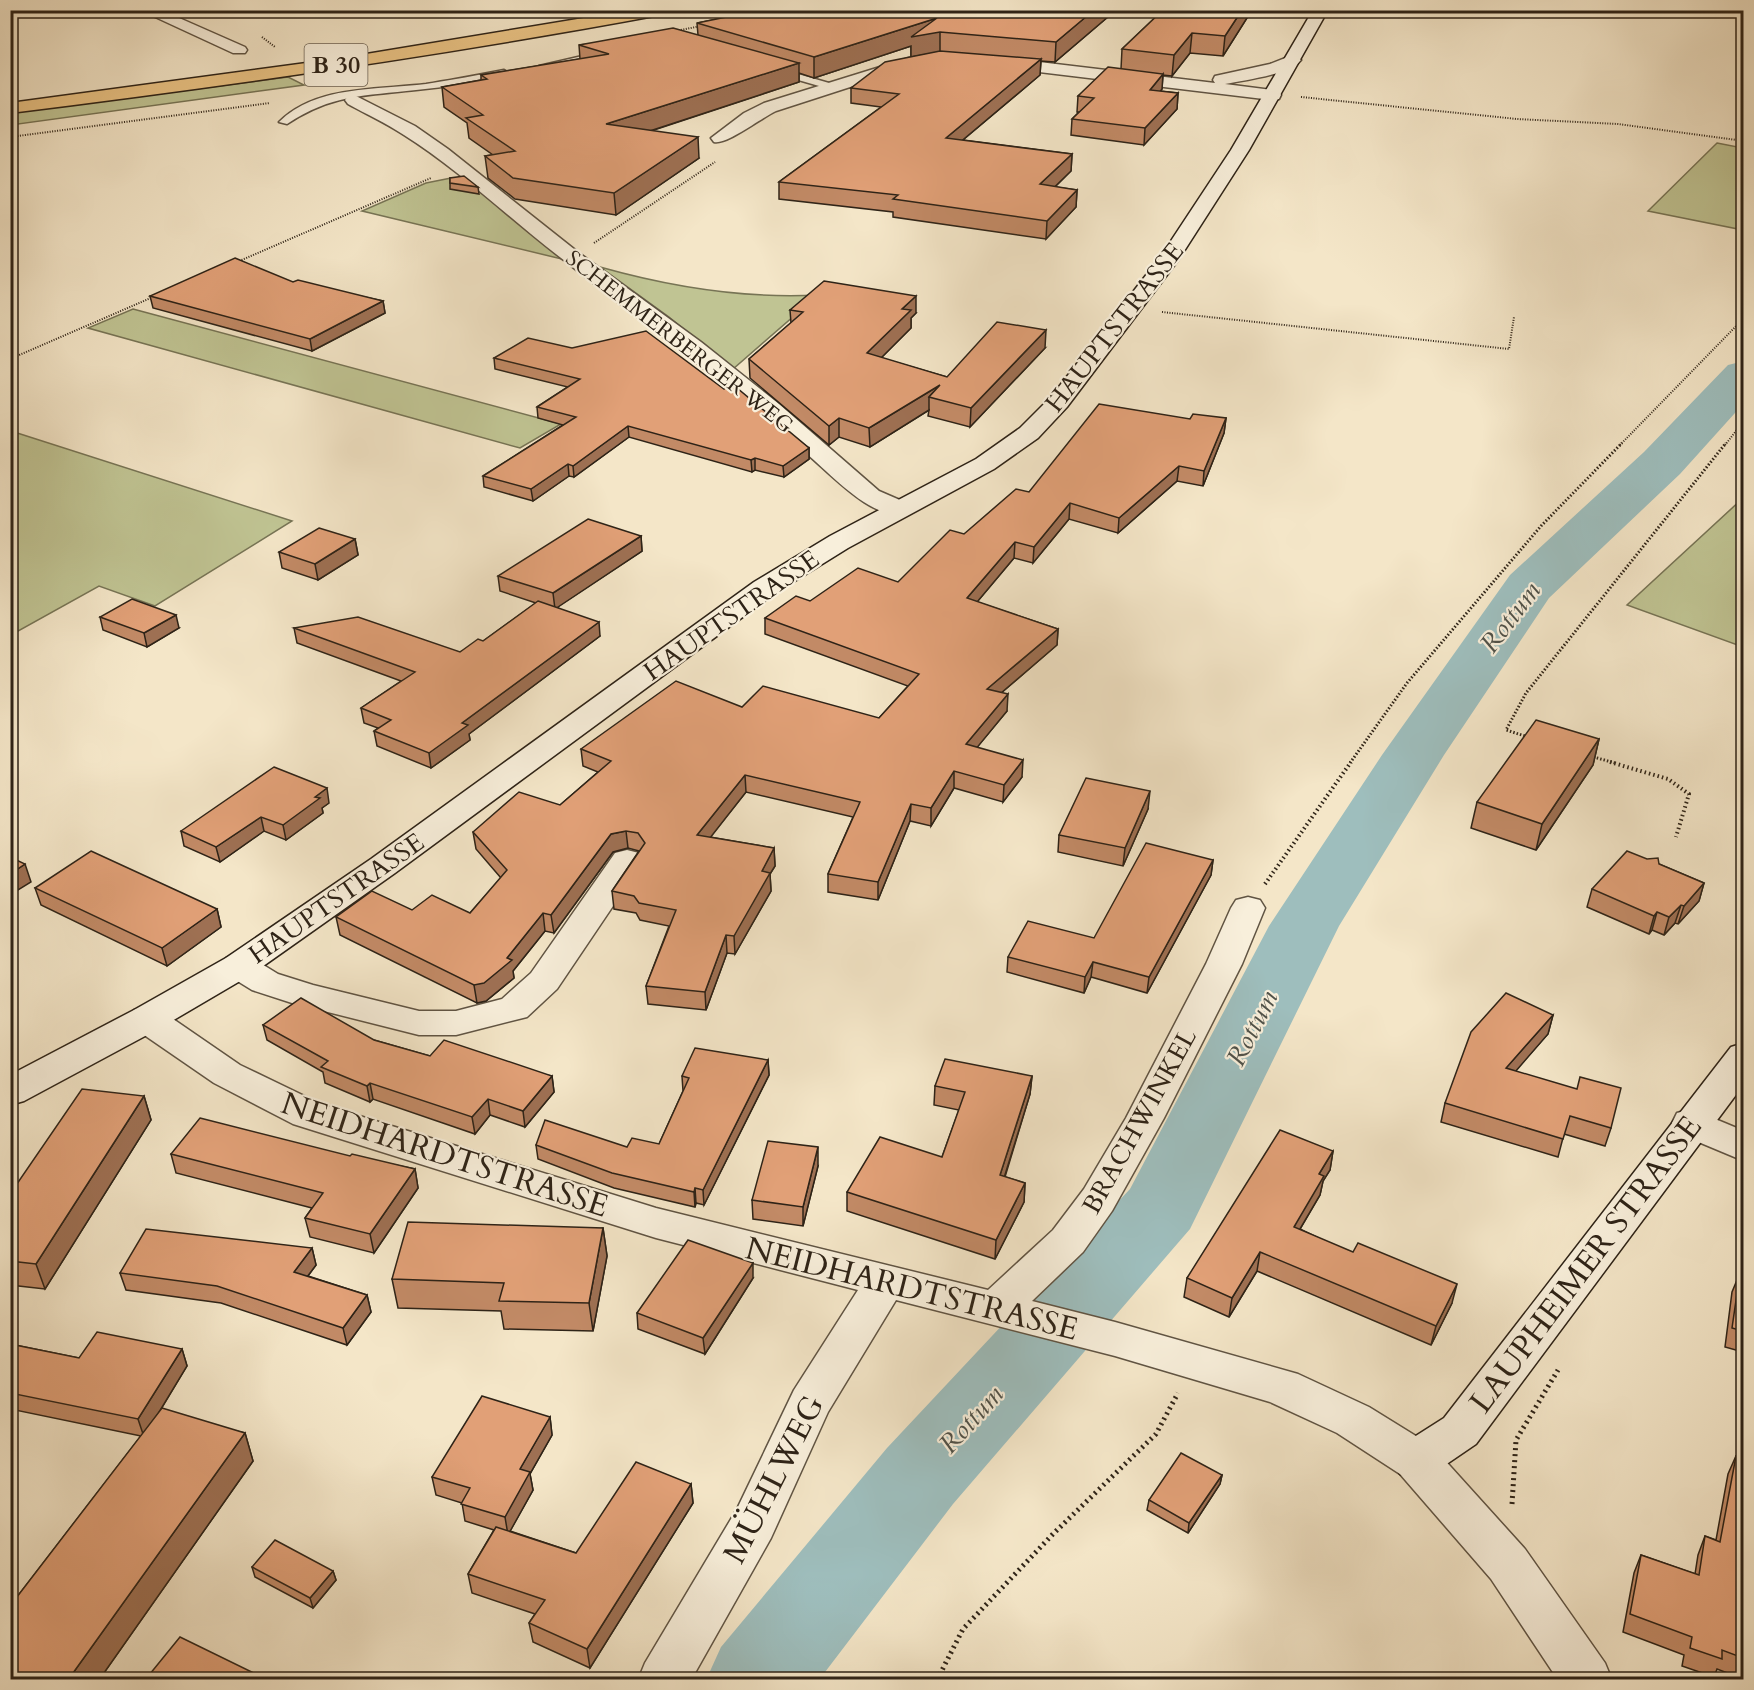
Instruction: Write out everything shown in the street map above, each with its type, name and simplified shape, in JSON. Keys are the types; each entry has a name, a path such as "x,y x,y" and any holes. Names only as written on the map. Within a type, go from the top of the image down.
{"highway":[{"name":"B 30","path":"10,99 309,60 614,10"},
{"name":"B 30","path":"10,108 345,64 524,36 660,10"}],"street":[{"path":"147,10 238,50"},
{"name":"HAUPTSTRASSE","path":"10,1092 147,1019 239,966 383,866 764,588 801,564 985,464 1029,433 1059,402 1132,309 1205,206 1322,10"},
{"path":"981,60 1273,95"},
{"path":"1174,83 1207,83 1243,77 1293,60"},
{"path":"720,138 750,117 770,107 894,67 922,61"},
{"name":"SCHEMMERBERGER WEG","path":"354,100 409,129 442,153 572,257 693,347 762,402 870,496 900,509"},
{"path":"239,966 265,982 305,995 419,1023 456,1023 514,1008 543,981 627,860"},
{"name":"BRACHWINKEL","path":"1008,1312 1068,1241 1098,1200 1145,1118 1219,974 1248,908"},
{"name":"NEIDHARDTSTRASSE","path":"147,1019 227,1074 307,1114 656,1223 1115,1339 1282,1387 1353,1420 1416,1460 1508,1564 1587,1680"},
{"name":"LAUPHEIMER STRASSE","path":"1416,1460 1460,1431 1690,1123 1743,1056"},
{"path":"1690,1123 1743,1147"},
{"name":"MÜHLWEG","path":"663,1680 754,1523 810,1403 886,1281"}],"lane":[{"path":"534,68 609,53"},
{"path":"768,69 833,87"},
{"path":"284,122 303,108 317,102 357,92 414,88 513,72"}],"path":[{"path":"255,34 266,38 282,53"},
{"path":"1273,95 1517,119 1618,124 1743,141"},
{"path":"10,138 279,101"},
{"path":"572,257 735,149 720,138"},
{"path":"229,265 429,178 461,170"},
{"path":"10,359 155,296"},
{"path":"1132,309 1509,349 1514,316"},
{"path":"1248,908 1407,683 1541,526 1743,318"},
{"path":"1538,740 1506,730 1526,693 1743,421"},
{"path":"1581,753 1668,779 1689,794 1676,837"},
{"path":"1508,1564 1516,1440 1564,1360"},
{"path":"937,1680 963,1629 1053,1534 1156,1434 1196,1361"}],"green space":[{"path":"288,77 304,85 11,125 11,113"},
{"path":"1717,143 1743,148 1743,230 1648,211"},
{"path":"451,178 467,180 566,260 362,211 426,183"},
{"path":"600,267 680,286 708,290 762,295 818,295 733,369 669,317"},
{"path":"133,309 561,424 520,448 88,328"},
{"path":"11,431 292,521 155,606 99,586 11,635"},
{"path":"1743,498 1743,647 1627,605"}],"building":[{"path":"761,10 1094,10 1056,42 940,32 911,37 937,18 814,57 697,23"},
{"path":"1163,10 1242,10 1225,36 1192,33 1174,55 1122,49"},
{"path":"673,28 799,63 606,124 698,137 614,193 513,178 485,156 515,151 466,118 483,115 442,87 487,79 481,75 609,54 579,45"},
{"path":"940,51 1041,59 946,138 1072,154 1040,184 1077,190 1047,221 893,199 898,195 779,182 899,94 851,88 885,62"},
{"path":"1108,67 1163,74 1150,90 1178,93 1145,128 1072,119 1094,98 1078,96"},
{"path":"464,176 478,187 450,183 450,178"},
{"path":"235,258 293,282 298,280 383,301 310,339 150,296"},
{"path":"824,281 916,296 902,309 911,310 867,353 947,377 997,322 1046,330 971,408 929,397 940,385 869,428 839,418 829,426 749,359 803,312 790,310"},
{"path":"646,331 724,389 731,383 809,448 783,466 755,458 751,460 628,426 573,466 568,464 531,489 483,476 576,417 537,407 580,379 494,358 528,338 572,348"},
{"path":"1099,404 1190,419 1193,414 1226,418 1204,471 1179,466 1119,518 1070,503 1034,547 1015,542 967,598 1058,629 987,689 1008,694 966,744 1023,760 1004,785 954,771 931,808 911,804 878,882 828,874 860,802 745,775 697,835 774,848 762,871 770,873 734,936 726,935 705,992 646,986 676,910 639,903 634,896 612,891 645,843 638,833 626,831 611,834 551,915 543,913 507,958 512,960 484,983 474,985 336,917 372,891 412,910 432,895 470,913 507,870 473,832 519,792 560,805 611,761 581,749 676,681 742,707 763,686 879,718 919,674 765,618 796,596 810,601 858,568 898,582 950,530 964,534 1016,489 1029,492"},
{"path":"588,519 641,536 553,593 498,576"},
{"path":"319,528 355,539 315,564 279,552"},
{"path":"132,599 176,615 144,633 100,617"},
{"path":"538,601 599,622 462,723 468,725 429,753 374,731 391,720 361,708 415,672 294,628 358,617 460,652 478,639 483,641"},
{"path":"1536,720 1599,739 1542,824 1477,802"},
{"path":"274,767 327,788 315,797 320,798 283,825 261,817 216,847 181,831"},
{"path":"1086,778 1150,791 1125,848 1059,835"},
{"path":"1146,843 1213,860 1149,977 1093,962 1085,977 1008,957 1028,921 1094,938"},
{"path":"91,851 217,909 162,948 35,888"},
{"path":"1627,851 1647,859 1658,858 1659,864 1704,883 1684,906 1681,905 1669,917 1657,912 1654,916 1592,889"},
{"path":"10,857 25,864 10,874"},
{"path":"1506,993 1553,1015 1506,1068 1577,1089 1580,1077 1621,1088 1611,1128 1570,1116 1563,1139 1445,1103 1471,1032"},
{"path":"301,998 374,1040 430,1056 444,1040 552,1076 523,1111 488,1099 472,1117 370,1083 367,1086 321,1067 328,1061 263,1025"},
{"path":"695,1048 768,1060 703,1190 695,1188 694,1192 612,1173 536,1145 545,1120 627,1147 632,1138 659,1144 689,1078 682,1076"},
{"path":"945,1059 1032,1076 1000,1175 1025,1183 996,1240 847,1192 880,1137 942,1157 965,1092 935,1086"},
{"path":"82,1089 144,1096 36,1264 10,1261 10,1194"},
{"path":"200,1118 350,1156 352,1154 415,1169 370,1234 305,1218 323,1193 171,1154"},
{"path":"1280,1130 1333,1151 1319,1174 1324,1176 1294,1227 1353,1252 1358,1243 1457,1284 1436,1326 1260,1252 1232,1298 1187,1278"},
{"path":"768,1141 818,1147 803,1207 752,1200"},
{"path":"408,1222 603,1228 589,1303 499,1301 504,1283 392,1279"},
{"path":"146,1229 312,1248 294,1272 367,1295 343,1328 217,1286 120,1273"},
{"path":"688,1240 753,1263 703,1338 637,1313"},
{"path":"1740,1273 1743,1274 1743,1331 1732,1328"},
{"path":"97,1332 182,1349 138,1419 10,1393 10,1344 79,1358"},
{"path":"482,1396 550,1417 520,1469 530,1472 505,1517 461,1504 470,1488 432,1477"},
{"path":"162,1408 245,1433 68,1680 21,1680 10,1676 10,1606"},
{"path":"1181,1453 1222,1475 1189,1523 1149,1500"},
{"path":"1736,1456 1743,1458 1743,1658 1722,1650 1722,1659 1690,1648 1692,1637 1630,1614 1641,1555 1699,1575 1705,1536 1720,1542"},
{"path":"636,1462 691,1484 587,1649 529,1623 545,1600 468,1574 496,1527 576,1553"},
{"path":"275,1540 333,1571 310,1598 252,1567"},
{"path":"180,1637 268,1680 145,1680"}],"waterway":[{"name":"Rottum","path":"757,1680 920,1476 1161,1208 1235,1058 1304,926 1413,755 1529,587 1662,463 1744,375"}]}
